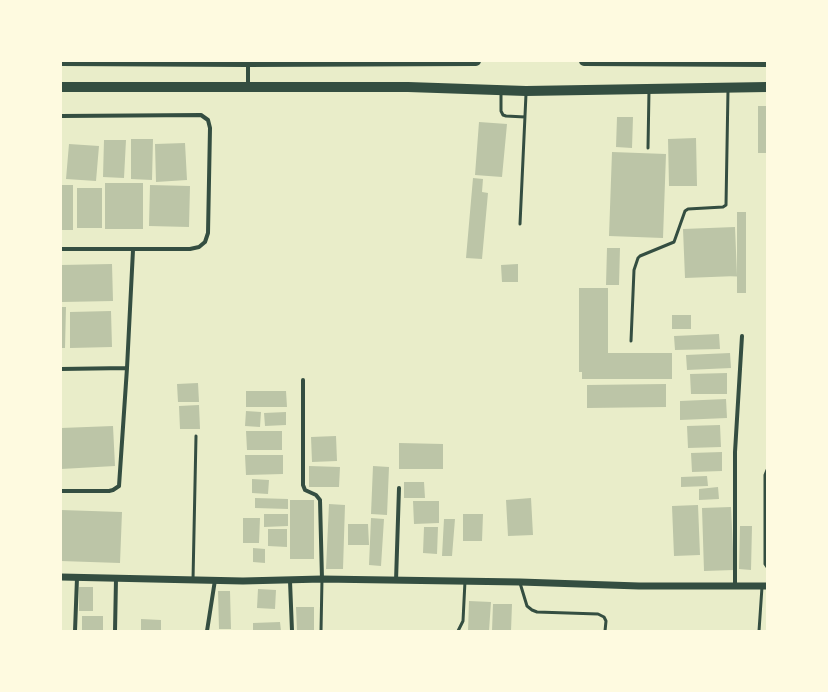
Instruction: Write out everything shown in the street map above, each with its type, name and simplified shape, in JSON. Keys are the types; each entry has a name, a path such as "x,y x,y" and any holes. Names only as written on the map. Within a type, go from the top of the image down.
{"main road":[{"path":"61,61 476,61"},
{"path":"584,61 767,62"},
{"path":"61,87 408,87 526,91 767,87"}],"street":[{"path":"248,62 248,87"},
{"path":"61,116 201,115 208,120 210,128 208,233 205,242 199,247 190,249 133,250 61,249"},
{"path":"61,491 109,491 114,490 119,486 133,250"},
{"path":"735,586 735,452 742,336"},
{"path":"61,369 127,368"},
{"path":"304,380 303,485 305,490 320,500 322,579"},
{"path":"396,581 399,488"},
{"path":"61,577 193,580 290,581 322,579 520,582 639,586 764,586"},
{"path":"75,631 77,578"},
{"path":"115,631 116,579"},
{"path":"207,631 215,580"},
{"path":"290,581 292,631"}],"lane":[{"path":"631,341 634,270 638,258 674,242 685,211 688,209 723,207 726,205 728,87"},
{"path":"648,148 649,89"},
{"path":"501,90 501,111 503,115 525,117"},
{"path":"520,224 526,91"},
{"path":"193,580 196,436"},
{"path":"767,470 765,475 765,564 767,566"},
{"path":"321,631 322,579"},
{"path":"458,631 463,621 465,582"},
{"path":"520,582 527,606 532,610 537,612 598,614 604,617 606,621 605,631"},
{"path":"759,631 764,586"}],"building":[{"path":"758,106 767,106 767,153 758,153"},
{"path":"617,117 633,117 632,148 616,147"},
{"path":"479,122 507,124 502,177 475,175"},
{"path":"696,138 697,186 669,186 668,139"},
{"path":"131,139 153,139 152,180 131,179"},
{"path":"104,140 126,140 124,178 103,177"},
{"path":"185,143 187,180 156,182 155,144"},
{"path":"69,144 99,146 96,181 66,179"},
{"path":"612,152 666,154 663,238 609,236"},
{"path":"473,178 483,179 482,192 488,193 482,259 466,258"},
{"path":"105,183 143,183 143,229 105,229"},
{"path":"61,185 73,185 73,230 61,230"},
{"path":"150,185 190,186 189,227 149,226"},
{"path":"77,188 102,188 102,228 77,228"},
{"path":"737,212 746,212 746,293 737,293"},
{"path":"735,227 737,276 685,278 683,229"},
{"path":"607,248 620,248 619,285 606,285"},
{"path":"112,264 113,301 62,302 61,265"},
{"path":"518,264 518,282 502,282 501,265"},
{"path":"579,288 608,288 608,353 672,353 672,379 582,379 582,372 579,372"},
{"path":"61,307 66,307 65,348 61,348"},
{"path":"111,311 112,347 70,348 70,312"},
{"path":"672,315 691,315 691,329 672,329"},
{"path":"719,334 720,349 675,350 674,336"},
{"path":"730,353 731,368 687,370 686,355"},
{"path":"727,373 727,394 691,394 690,374"},
{"path":"198,383 199,402 178,402 177,384"},
{"path":"666,384 666,407 587,408 587,385"},
{"path":"246,391 286,391 287,407 246,407"},
{"path":"726,399 727,418 680,420 680,401"},
{"path":"199,405 200,429 180,429 179,406"},
{"path":"246,411 261,412 260,427 245,426"},
{"path":"286,412 286,425 265,426 264,413"},
{"path":"720,425 721,447 688,448 687,426"},
{"path":"113,426 115,466 61,469 61,428"},
{"path":"246,431 282,431 282,450 247,450"},
{"path":"336,436 337,461 312,462 311,437"},
{"path":"399,443 443,444 443,469 399,469"},
{"path":"722,452 722,471 692,472 691,453"},
{"path":"245,455 283,455 283,474 246,475"},
{"path":"309,466 340,467 339,487 309,487"},
{"path":"373,466 389,467 387,515 371,514"},
{"path":"707,476 708,486 681,487 681,477"},
{"path":"252,479 269,480 268,494 252,493"},
{"path":"404,482 424,482 425,498 404,498"},
{"path":"718,487 719,499 699,500 699,489"},
{"path":"255,498 288,499 288,509 255,508"},
{"path":"531,498 533,535 508,536 506,500"},
{"path":"290,500 314,500 314,559 290,559"},
{"path":"413,501 439,501 439,523 414,524"},
{"path":"329,504 345,505 343,569 326,569"},
{"path":"698,505 700,555 674,556 672,506"},
{"path":"731,507 734,570 704,571 702,508"},
{"path":"61,510 122,512 120,563 61,561"},
{"path":"264,514 288,514 288,526 264,527"},
{"path":"463,514 483,514 482,541 463,541"},
{"path":"243,518 260,518 259,543 243,543"},
{"path":"371,518 384,519 381,566 369,565"},
{"path":"444,519 455,519 452,556 442,556"},
{"path":"348,524 368,524 369,545 348,545"},
{"path":"740,526 752,526 751,570 739,569"},
{"path":"424,527 438,527 437,554 423,553"},
{"path":"268,529 287,529 287,547 268,546"},
{"path":"253,548 265,549 265,563 253,562"},
{"path":"79,587 93,587 93,611 79,611"},
{"path":"258,589 276,590 275,609 257,608"},
{"path":"218,591 230,591 231,629 219,629"},
{"path":"469,601 491,602 489,631 468,631"},
{"path":"493,604 512,604 511,631 492,631"},
{"path":"296,607 314,607 314,631 297,631"},
{"path":"82,616 103,616 103,631 82,631"},
{"path":"141,619 161,620 161,631 141,631"},
{"path":"280,622 281,631 253,631 253,623"}]}
